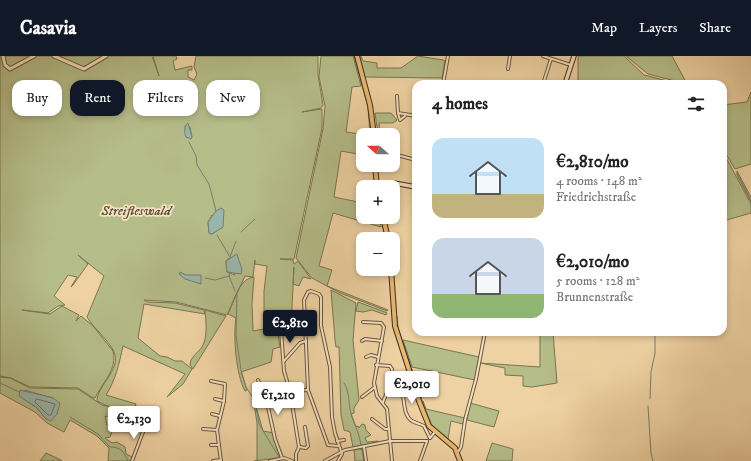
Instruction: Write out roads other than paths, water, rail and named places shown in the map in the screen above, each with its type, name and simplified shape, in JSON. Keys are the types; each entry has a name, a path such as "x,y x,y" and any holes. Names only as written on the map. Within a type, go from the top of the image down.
{"main road":[{"path":"357,56 370,105 373,128"},
{"path":"566,80 574,56"},
{"path":"400,184 412,186"},
{"path":"392,276 395,326 427,422 435,432 458,452 460,461"}],"street":[{"path":"2,56 5,66 10,69 34,56"},
{"path":"54,56 84,69 106,56"},
{"path":"444,80 448,56"},
{"path":"508,69 510,56"},
{"path":"543,56 571,65"},
{"path":"544,80 551,59"},
{"path":"397,96 400,120 405,115"},
{"path":"398,113 412,116"},
{"path":"400,156 412,159"},
{"path":"338,446 328,445 308,390 304,298 309,291 316,292 321,297 322,326 330,367 332,417 338,446 341,451 341,457 338,461"},
{"path":"363,322 381,323 384,327 384,333 376,365 375,387 377,396 387,409 392,461"},
{"path":"281,330 284,371 290,391 299,447 296,454 296,461"},
{"path":"458,452 461,447 465,420 476,380 484,336"},
{"path":"362,341 365,339 382,341"},
{"path":"283,362 300,343 306,340"},
{"path":"366,357 371,355 378,356"},
{"path":"376,365 391,368 392,372 388,392 383,402"},
{"path":"258,380 266,398 275,439 282,458"},
{"path":"211,381 225,384 224,401 217,430 221,461 213,461"},
{"path":"390,381 399,383 403,390 406,414 411,420 424,426 430,438"},
{"path":"362,397 375,387"},
{"path":"290,391 308,390"},
{"path":"215,399 224,401"},
{"path":"212,414 220,416"},
{"path":"372,419 385,429 389,429"},
{"path":"132,461 146,424"},
{"path":"299,447 306,448 308,446 305,426"},
{"path":"203,429 217,430"},
{"path":"420,461 427,441 435,432"},
{"path":"337,441 344,440"},
{"path":"325,461 341,451 390,441 427,441"},
{"path":"211,445 219,445"},
{"path":"364,447 366,461"},
{"path":"271,461 282,458 292,461"}],"water":[{"path":"188,123 192,137 191,139 186,137 185,133 185,127"},
{"path":"221,208 224,210 223,227 212,234 209,233 208,222 216,211"},
{"path":"237,254 242,270 241,274 227,272 226,261"},
{"path":"180,272 186,275 201,275 201,284 185,279 179,274"},
{"path":"20,390 53,398 60,403 57,414 51,421 46,419 37,408 19,396"}],"waterway":[{"path":"189,142 196,156 197,165 209,184 216,211"},
{"path":"737,173 751,200"},
{"path":"241,232 255,219"},
{"path":"217,235 230,257"},
{"path":"230,257 236,241"},
{"path":"230,272 229,276 235,291"},
{"path":"205,278 215,280 229,276"},
{"path":"237,294 236,335 241,370 246,387 255,401 259,424 279,457"},
{"path":"650,399 651,372 655,353 655,336"},
{"path":"0,383 19,392"},
{"path":"344,383 361,446"},
{"path":"648,406 651,453 653,461"},
{"path":"70,417 98,434 110,447 117,448 122,451 128,461"},
{"path":"362,450 364,461"}],"park label":[{"name":"Streifleswald","path":"136,210"}]}
